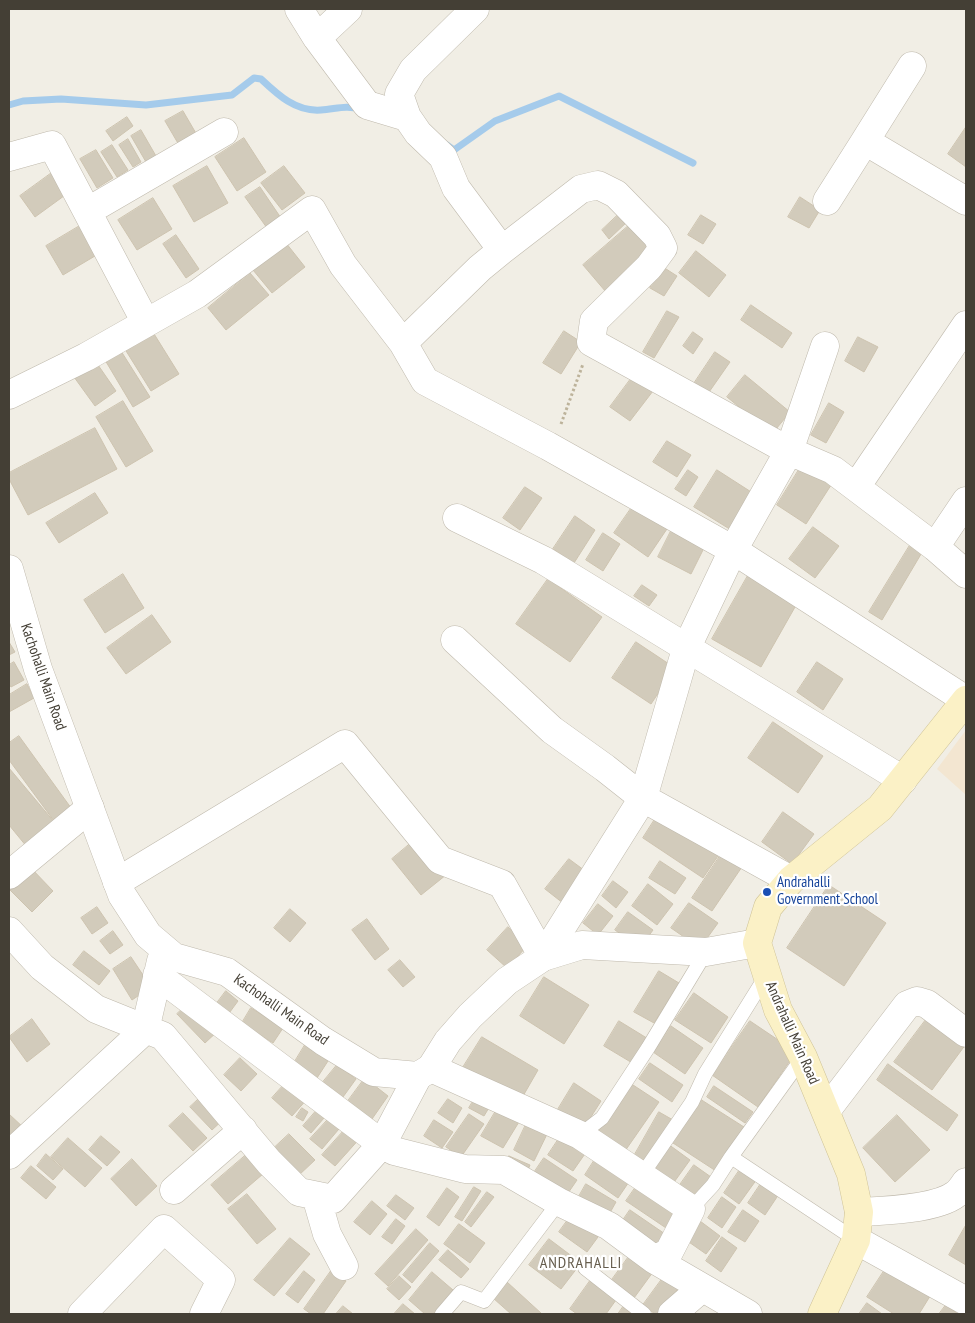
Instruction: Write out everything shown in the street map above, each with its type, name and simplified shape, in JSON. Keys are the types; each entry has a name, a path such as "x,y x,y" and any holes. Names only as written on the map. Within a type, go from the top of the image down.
{"main road":[{"path":"757,942 768,907 791,880 880,808 966,700"},
{"name":"Andrahalli Main Road","path":"757,942 778,1010 803,1057 851,1174 859,1212 856,1240 822,1314"}],"street":[{"path":"299,9 317,38 367,105 407,117"},
{"path":"317,38 348,9"},
{"path":"475,9 413,70 399,94 407,117 418,133 443,156 456,188 502,250"},
{"path":"827,201 912,66"},
{"path":"88,211 224,132"},
{"path":"866,141 966,201"},
{"path":"9,157 52,145 146,323"},
{"path":"403,343 480,268 502,250 581,189 598,185 616,194 657,236 664,248 649,267 594,321 591,342 789,451 833,470 935,547 966,574"},
{"path":"9,395 197,294 312,210 343,266 403,343 425,381 548,446 733,550 966,700"},
{"path":"856,487 966,325"},
{"path":"543,957 642,798 686,649 733,550 789,451 824,346"},
{"path":"935,547 966,501"},
{"path":"457,518 543,560 902,780"},
{"name":"Kachohalli Main Road","path":"9,569 38,669 117,882 122,895 148,935 174,957 227,972 323,1041 374,1072 424,1072 580,1135 631,1167 691,1209"},
{"path":"455,640 552,730 606,768 642,798 791,880"},
{"path":"117,882 345,744 440,860 502,884 543,957"},
{"path":"9,875 90,808"},
{"path":"9,931 42,967 96,1009 163,1036 269,1162 299,1192 333,1199 382,1144 424,1072 448,1040 507,981 543,957 582,945 706,952 757,942"},
{"path":"9,1155 145,1030 164,948"},
{"path":"157,975 382,1144 394,1151 465,1169 504,1170 559,1202 609,1226 656,1260 748,1314"},
{"path":"826,1111 907,1005 917,1000 927,1004 966,1033"},
{"path":"174,1190 243,1130"},
{"path":"859,1212 891,1211 943,1200 956,1194 966,1182"},
{"path":"316,1196 327,1234 344,1266"},
{"path":"656,1260 669,1252 691,1209"},
{"path":"82,1314 164,1229 221,1280 204,1314"},
{"path":"856,1240 966,1301"},
{"path":"672,1314 702,1288"}],"lane":[{"path":"580,1135 602,1118 648,1048 706,952"},
{"path":"631,1167 644,1172 676,1128 692,1102 705,1074 766,976"},
{"path":"691,1209 714,1185 731,1157 803,1057"},
{"path":"731,1157 856,1240"},
{"path":"442,1314 461,1292 484,1301 559,1202"},
{"path":"585,1268 644,1314"}],"path":[{"path":"548,446 556,436 591,342"}],"shaded area":[{"path":"966,730 966,795 937,769"}],"building":[{"path":"183,111 197,135 179,145 165,121"},
{"path":"127,117 133,126 113,141 106,131"},
{"path":"966,127 966,167 948,154"},
{"path":"141,130 156,156 146,162 131,136"},
{"path":"244,138 266,172 237,191 215,157"},
{"path":"128,139 141,162 133,167 119,145"},
{"path":"112,145 128,170 117,177 101,152"},
{"path":"96,150 113,178 97,188 80,159"},
{"path":"207,166 228,203 194,222 173,186"},
{"path":"284,166 305,193 282,210 261,183"},
{"path":"53,172 68,193 35,217 20,196"},
{"path":"260,187 281,218 267,228 245,197"},
{"path":"800,197 820,210 809,228 788,217"},
{"path":"153,198 172,229 137,250 118,220"},
{"path":"620,213 628,221 609,239 602,230"},
{"path":"701,215 716,224 703,244 688,235"},
{"path":"633,222 656,248 606,292 583,265"},
{"path":"83,224 100,253 63,275 46,246"},
{"path":"176,235 199,269 186,278 163,244"},
{"path":"286,243 305,267 272,293 253,270"},
{"path":"696,251 726,275 709,297 679,273"},
{"path":"663,267 677,276 664,296 650,288"},
{"path":"250,273 269,295 226,330 208,308"},
{"path":"751,305 792,333 782,348 741,320"},
{"path":"667,311 679,317 654,358 643,352"},
{"path":"151,329 179,374 151,391 123,346"},
{"path":"564,331 581,342 561,374 543,363"},
{"path":"693,332 703,339 693,354 683,346"},
{"path":"858,337 878,347 864,372 845,361"},
{"path":"121,351 150,397 133,407 105,360"},
{"path":"715,352 730,362 707,395 693,385"},
{"path":"96,362 116,391 95,406 74,377"},
{"path":"745,375 790,412 772,434 727,397"},
{"path":"633,376 653,391 630,421 610,407"},
{"path":"123,401 153,451 126,467 96,417"},
{"path":"829,403 844,412 826,443 811,435"},
{"path":"95,428 117,469 28,515 9,479 9,473"},
{"path":"667,441 691,455 677,477 653,462"},
{"path":"805,460 835,479 806,524 777,505"},
{"path":"688,470 698,477 686,496 675,489"},
{"path":"717,470 759,497 736,533 694,507"},
{"path":"525,487 542,498 520,530 503,518"},
{"path":"95,493 108,513 59,543 46,523"},
{"path":"637,500 671,523 648,557 614,533"},
{"path":"575,516 595,530 574,563 553,549"},
{"path":"673,527 706,544 691,574 658,557"},
{"path":"813,527 839,546 815,578 789,559"},
{"path":"603,533 620,544 603,571 586,560"},
{"path":"915,537 927,544 882,620 869,612"},
{"path":"750,572 799,600 761,667 712,639"},
{"path":"123,574 144,608 105,633 84,600"},
{"path":"548,579 602,617 570,662 516,624"},
{"path":"642,585 657,595 649,606 634,596"},
{"path":"152,615 171,642 126,674 107,648"},
{"path":"9,642 15,652 9,655"},
{"path":"636,642 675,668 651,704 612,678"},
{"path":"14,662 24,680 11,687 9,684 9,665"},
{"path":"817,662 843,679 823,710 797,692"},
{"path":"27,684 34,698 9,712 9,695"},
{"path":"773,722 823,756 798,793 748,758"},
{"path":"19,736 74,812 57,825 9,760 9,743"},
{"path":"9,768 55,823 27,847 9,825"},
{"path":"783,812 814,834 792,864 762,842"},
{"path":"657,816 718,856 703,878 643,838"},
{"path":"417,838 446,875 421,895 392,859"},
{"path":"726,847 746,861 712,911 692,898"},
{"path":"569,859 592,876 568,907 545,889"},
{"path":"660,861 686,878 675,894 649,878"},
{"path":"30,867 53,891 32,912 9,889"},
{"path":"613,881 628,892 616,908 602,896"},
{"path":"648,884 673,904 657,925 632,906"},
{"path":"829,885 886,923 844,986 787,948"},
{"path":"689,903 718,923 700,948 671,928"},
{"path":"598,904 613,916 598,935 583,923"},
{"path":"97,907 108,923 92,934 81,918"},
{"path":"290,909 306,923 290,942 274,928"},
{"path":"628,912 653,930 640,948 615,930"},
{"path":"367,919 389,949 375,960 352,930"},
{"path":"508,927 528,945 507,968 487,950"},
{"path":"113,931 123,945 110,954 100,941"},
{"path":"84,951 110,971 99,985 73,965"},
{"path":"131,957 151,987 132,1000 113,969"},
{"path":"400,960 415,977 403,987 388,970"},
{"path":"659,971 679,983 654,1023 634,1012"},
{"path":"544,977 589,1005 564,1044 520,1016"},
{"path":"226,991 238,1001 227,1016 214,1007"},
{"path":"694,993 728,1017 711,1043 675,1020"},
{"path":"191,1001 219,1030 205,1043 177,1014"},
{"path":"251,1008 283,1028 273,1043 242,1023"},
{"path":"931,1013 966,1044 932,1090 894,1062"},
{"path":"32,1019 50,1044 27,1062 9,1037"},
{"path":"619,1021 650,1040 634,1064 604,1046"},
{"path":"750,1021 796,1052 758,1107 712,1075"},
{"path":"671,1026 703,1048 685,1074 653,1052"},
{"path":"482,1037 538,1070 519,1103 462,1069"},
{"path":"305,1045 328,1061 317,1078 294,1063"},
{"path":"240,1058 257,1074 241,1091 224,1075"},
{"path":"650,1063 683,1085 672,1102 639,1079"},
{"path":"888,1064 958,1115 947,1131 877,1080"},
{"path":"337,1065 356,1079 343,1097 323,1082"},
{"path":"365,1078 388,1096 372,1119 348,1101"},
{"path":"289,1079 309,1097 292,1116 272,1098"},
{"path":"574,1083 601,1101 584,1128 557,1111"},
{"path":"630,1083 659,1102 625,1151 596,1132"},
{"path":"714,1086 753,1112 745,1123 707,1097"},
{"path":"478,1093 493,1101 484,1116 469,1108"},
{"path":"203,1095 225,1118 212,1130 190,1107"},
{"path":"448,1099 462,1108 453,1123 438,1113"},
{"path":"700,1099 744,1127 716,1171 673,1143"},
{"path":"323,1103 331,1110 311,1133 303,1126"},
{"path":"500,1104 522,1117 503,1148 481,1136"},
{"path":"302,1108 308,1112 303,1121 296,1117"},
{"path":"659,1112 673,1120 648,1164 634,1156"},
{"path":"183,1113 207,1138 193,1151 169,1126"},
{"path":"9,1114 25,1129 9,1145"},
{"path":"333,1114 344,1123 322,1149 310,1139"},
{"path":"469,1114 484,1124 461,1157 446,1147"},
{"path":"897,1115 930,1150 895,1182 863,1148"},
{"path":"529,1118 550,1128 534,1161 514,1150"},
{"path":"434,1120 453,1132 442,1148 424,1136"},
{"path":"349,1125 362,1136 335,1166 322,1155"},
{"path":"564,1131 589,1148 573,1171 548,1155"},
{"path":"289,1134 315,1160 298,1176 273,1149"},
{"path":"101,1136 120,1152 107,1166 89,1150"},
{"path":"68,1138 102,1168 85,1187 51,1157"},
{"path":"668,1144 690,1160 672,1185 650,1170"},
{"path":"253,1149 270,1168 228,1204 211,1185"},
{"path":"599,1153 633,1176 618,1198 585,1175"},
{"path":"46,1154 63,1169 53,1180 37,1166"},
{"path":"509,1156 530,1165 526,1175 505,1166"},
{"path":"544,1158 577,1180 564,1199 531,1177"},
{"path":"132,1159 157,1186 136,1206 111,1179"},
{"path":"694,1165 711,1177 694,1201 677,1189"},
{"path":"31,1166 56,1187 46,1199 21,1178"},
{"path":"741,1168 757,1179 739,1204 724,1193"},
{"path":"640,1181 685,1212 672,1232 626,1201"},
{"path":"762,1182 779,1194 765,1215 748,1203"},
{"path":"586,1184 616,1202 607,1218 577,1200"},
{"path":"474,1187 481,1191 462,1221 455,1217"},
{"path":"447,1188 459,1197 439,1226 427,1217"},
{"path":"487,1192 494,1197 471,1227 465,1222"},
{"path":"247,1194 276,1229 257,1244 228,1209"},
{"path":"396,1195 414,1208 405,1220 387,1206"},
{"path":"722,1197 736,1207 722,1228 708,1218"},
{"path":"372,1201 387,1214 370,1235 354,1222"},
{"path":"630,1210 668,1236 657,1252 619,1226"},
{"path":"743,1210 759,1221 745,1242 728,1232"},
{"path":"570,1217 598,1237 587,1252 559,1232"},
{"path":"396,1219 405,1226 392,1244 382,1237"},
{"path":"700,1221 720,1236 706,1254 686,1240"},
{"path":"459,1224 485,1243 470,1263 444,1244"},
{"path":"966,1225 966,1265 949,1255"},
{"path":"416,1229 428,1240 388,1286 375,1274"},
{"path":"722,1237 737,1248 721,1272 706,1261"},
{"path":"290,1238 310,1254 274,1296 254,1280"},
{"path":"549,1239 581,1263 561,1289 529,1265"},
{"path":"430,1243 439,1251 412,1283 403,1275"},
{"path":"448,1250 469,1269 461,1278 439,1260"},
{"path":"630,1255 653,1272 634,1298 611,1281"},
{"path":"888,1265 932,1293 919,1314 894,1314 867,1297"},
{"path":"304,1271 315,1280 298,1303 286,1294"},
{"path":"331,1271 346,1281 323,1314 311,1314 304,1309"},
{"path":"432,1272 453,1290 434,1314 425,1314 409,1300"},
{"path":"665,1275 680,1286 659,1314 655,1314 643,1305"},
{"path":"399,1276 411,1287 399,1300 387,1289"},
{"path":"590,1281 616,1300 606,1314 577,1314 570,1309"},
{"path":"507,1282 542,1314 511,1314 493,1298"},
{"path":"867,1303 882,1314 859,1314"},
{"path":"403,1304 415,1314 394,1314"},
{"path":"946,1305 958,1314 939,1314"},
{"path":"343,1306 353,1314 336,1314"},
{"path":"623,1307 632,1314 618,1314"}],"waterway":[{"path":"9,105 23,101 61,99 146,105 232,95 254,78 261,79 288,101 303,108 312,110 350,107 360,109"},
{"path":"447,145 454,150 495,121 559,96 693,163"}],"place":[{"name":"Andrahalli Government School","path":"767,892"}],"district":[{"name":"ANDRAHALLI","path":"581,1263"}]}
